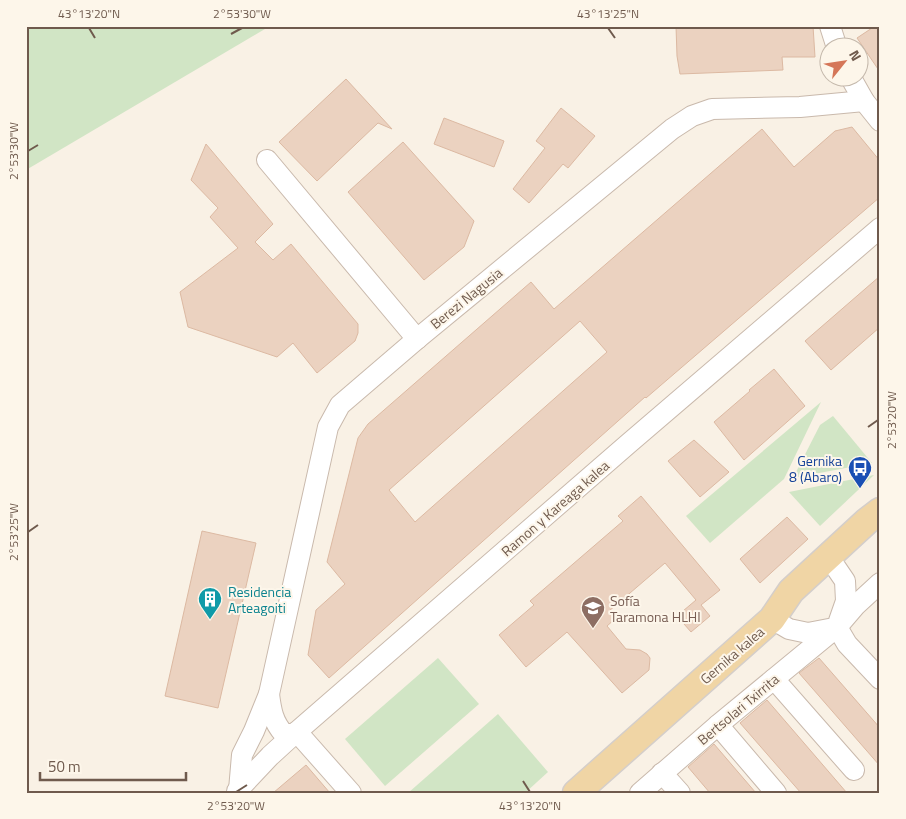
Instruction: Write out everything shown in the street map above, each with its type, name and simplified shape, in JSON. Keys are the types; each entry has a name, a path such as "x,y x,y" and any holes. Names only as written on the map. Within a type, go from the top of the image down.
{"main road":[{"name":"Gernika kalea","path":"576,793 772,620 791,591 880,511"}],"street":[{"path":"830,26 834,38"},
{"path":"857,88 864,101 880,121"},
{"name":"Berezi Nagusia","path":"269,694 328,427 340,405 416,339 672,129 692,116 712,109 800,107 864,101"},
{"path":"267,160 416,339"},
{"name":"Ramon y Kareaga kalea","path":"237,791 270,756 297,732 880,228"},
{"path":"828,556 845,581 846,601 837,627 847,644 880,679"},
{"name":"Bertsolari Txirrita","path":"640,793 718,725 837,627 855,606 880,583"},
{"path":"772,620 789,629 808,633 837,627"},
{"path":"774,679 854,770"},
{"path":"269,694 272,714 279,729 284,734 297,732 351,793"},
{"path":"237,791 242,755 269,694"},
{"path":"718,725 776,793"},
{"path":"254,731 258,750 270,756"},
{"path":"662,773 680,793"}],"green space":[{"path":"26,26 270,26 26,170"},
{"path":"821,402 784,479 710,543 686,516"},
{"path":"833,416 872,463 793,478 820,425"},
{"path":"874,475 820,526 789,492"},
{"path":"438,658 479,704 385,786 345,739"},
{"path":"498,714 548,772 525,793 408,793"}],"building":[{"path":"676,26 813,26 815,57 782,57 783,70 680,74"},
{"path":"875,26 880,26 880,72 868,54 868,38 857,38"},
{"path":"346,79 392,129 378,123 317,181 279,142"},
{"path":"561,108 595,136 568,168 563,164 529,203 513,189 545,148 536,141"},
{"path":"444,118 504,141 494,167 434,144"},
{"path":"852,127 880,161 880,197 645,397 329,678 308,655 316,610 345,584 327,562 358,438 368,424 531,282 554,309 762,129 794,167 835,131","holes":["580,321 607,352 415,522 389,490"]},
{"path":"403,142 474,221 464,247 424,280 348,192"},
{"path":"206,144 273,224 255,242 273,260 291,244 358,324 358,333 355,341 317,373 293,343 277,357 188,327 180,292 238,248 210,217 218,208 191,180"},
{"path":"880,276 880,327 831,370 805,341"},
{"path":"774,369 805,406 744,460 714,422"},
{"path":"694,440 729,472 700,497 668,461"},
{"path":"641,496 720,590 701,605 710,616 691,632 677,616 696,600 665,563 609,611 616,618 607,626 626,649 640,650 650,658 649,670 622,693 567,632 526,667 499,635 534,605 530,601 623,521 618,516"},
{"path":"787,517 808,539 760,583 740,559"},
{"name":"Residencia Arteagoiti","path":"202,531 256,543 218,708 165,696"},
{"path":"819,658 880,728 880,766 799,673"},
{"path":"767,700 847,793 801,793 740,723"},
{"path":"714,744 756,793 710,793 688,767"},
{"path":"306,765 330,793 273,793"}],"place":[{"name":"Gernika 8 (Abaro)","path":"860,489"},
{"name":"Residencia Arteagoiti","path":"210,620"},
{"name":"Sofía Taramona HLHI","path":"593,629"}]}
